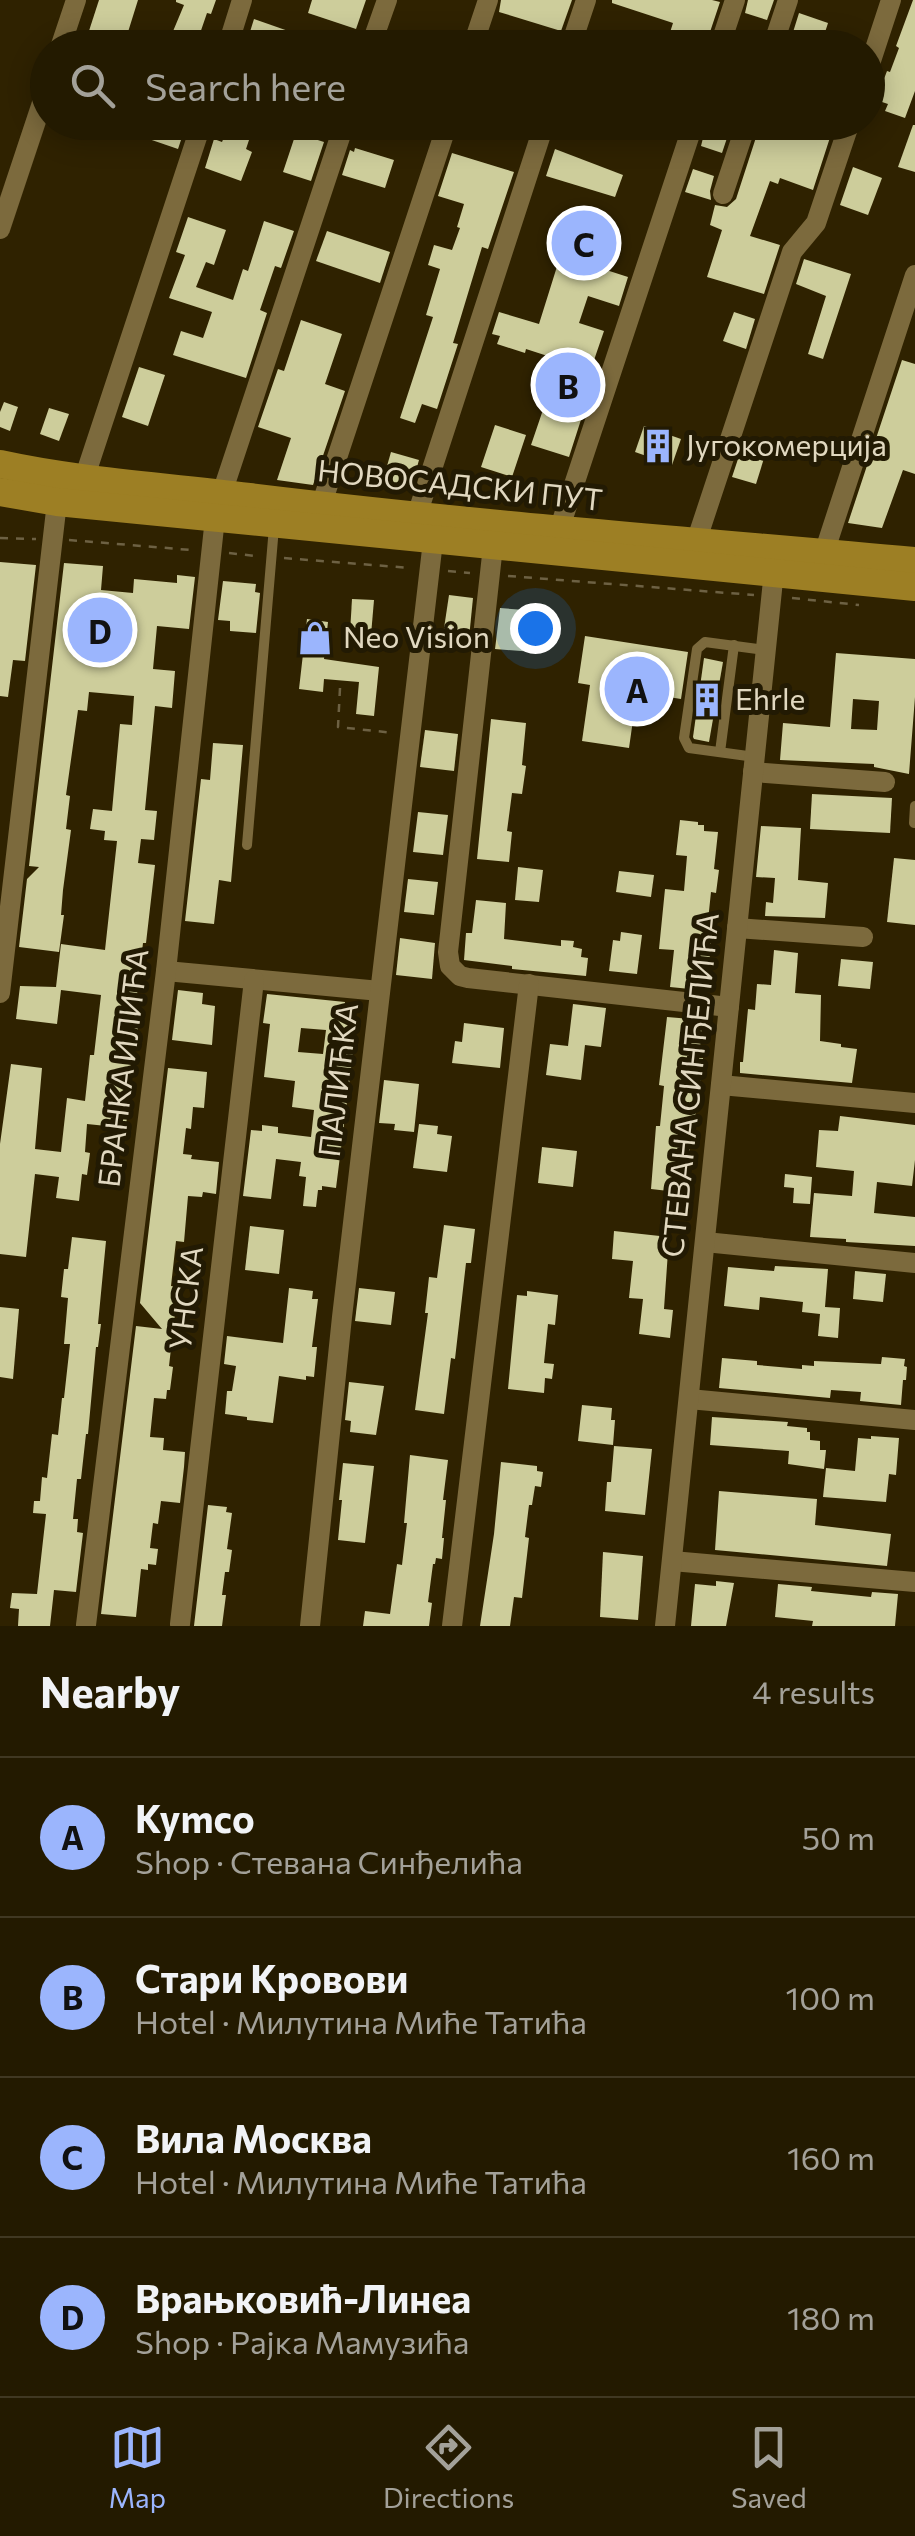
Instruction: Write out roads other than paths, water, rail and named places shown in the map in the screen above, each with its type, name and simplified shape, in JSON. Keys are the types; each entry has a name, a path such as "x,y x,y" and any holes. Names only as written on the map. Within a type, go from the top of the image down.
{"main road":[{"name":"НОВОСАДСКИ ПУТ","path":"0,464 219,506 275,524 431,555 494,546 915,588"},
{"name":"НОВОСАДСКИ ПУТ","path":"0,492 57,502 322,506 696,542 774,573 824,553 915,561"}],"street":[{"path":"66,30 76,0"},
{"path":"233,30 242,0"},
{"path":"376,30 387,0"},
{"path":"478,30 488,0"},
{"path":"576,30 586,0"},
{"path":"726,30 735,0"},
{"path":"778,30 788,0"},
{"path":"881,30 891,0"},
{"path":"0,229 30,139"},
{"path":"84,479 196,140"},
{"name":"БРАНКА ИЛИЋА","path":"86,1625 166,970 211,552 219,506 339,140"},
{"path":"322,506 442,140"},
{"path":"418,515 539,140"},
{"path":"558,530 688,140"},
{"path":"723,194 741,140"},
{"path":"696,542 792,252 816,223 844,140"},
{"path":"824,553 915,276"},
{"path":"0,993 57,502"},
{"path":"494,546 450,966 468,978 729,1007"},
{"name":"ПАЛИЋКА","path":"310,1626 431,555"},
{"name":"СТЕВАНА СИНЂЕЛИЋА","path":"665,1626 774,573"},
{"path":"754,764 886,782"},
{"path":"737,928 863,937"},
{"path":"166,970 380,991"},
{"name":"УНСКА","path":"180,1624 254,980"},
{"path":"452,1626 529,984"},
{"path":"721,1086 915,1102"},
{"path":"705,1242 915,1263"},
{"path":"688,1399 915,1420"},
{"path":"672,1562 915,1582"}],"lane":[{"path":"246,844 275,524"},
{"path":"754,764 720,752 689,748 684,738 697,649 706,642 766,650"},
{"path":"720,752 734,646"},
{"path":"914,822 915,806"}],"place":[{"name":"Вила Москва","path":"584,243"},
{"name":"Стари Кровови","path":"568,385"},
{"name":"Југокомерција","path":"658,446"},
{"name":"Врањковић-Линеа","path":"100,630"},
{"name":"Neo Vision","path":"315,638"},
{"name":"Kymco","path":"637,689"},
{"name":"Ehrle","path":"707,700"}]}
